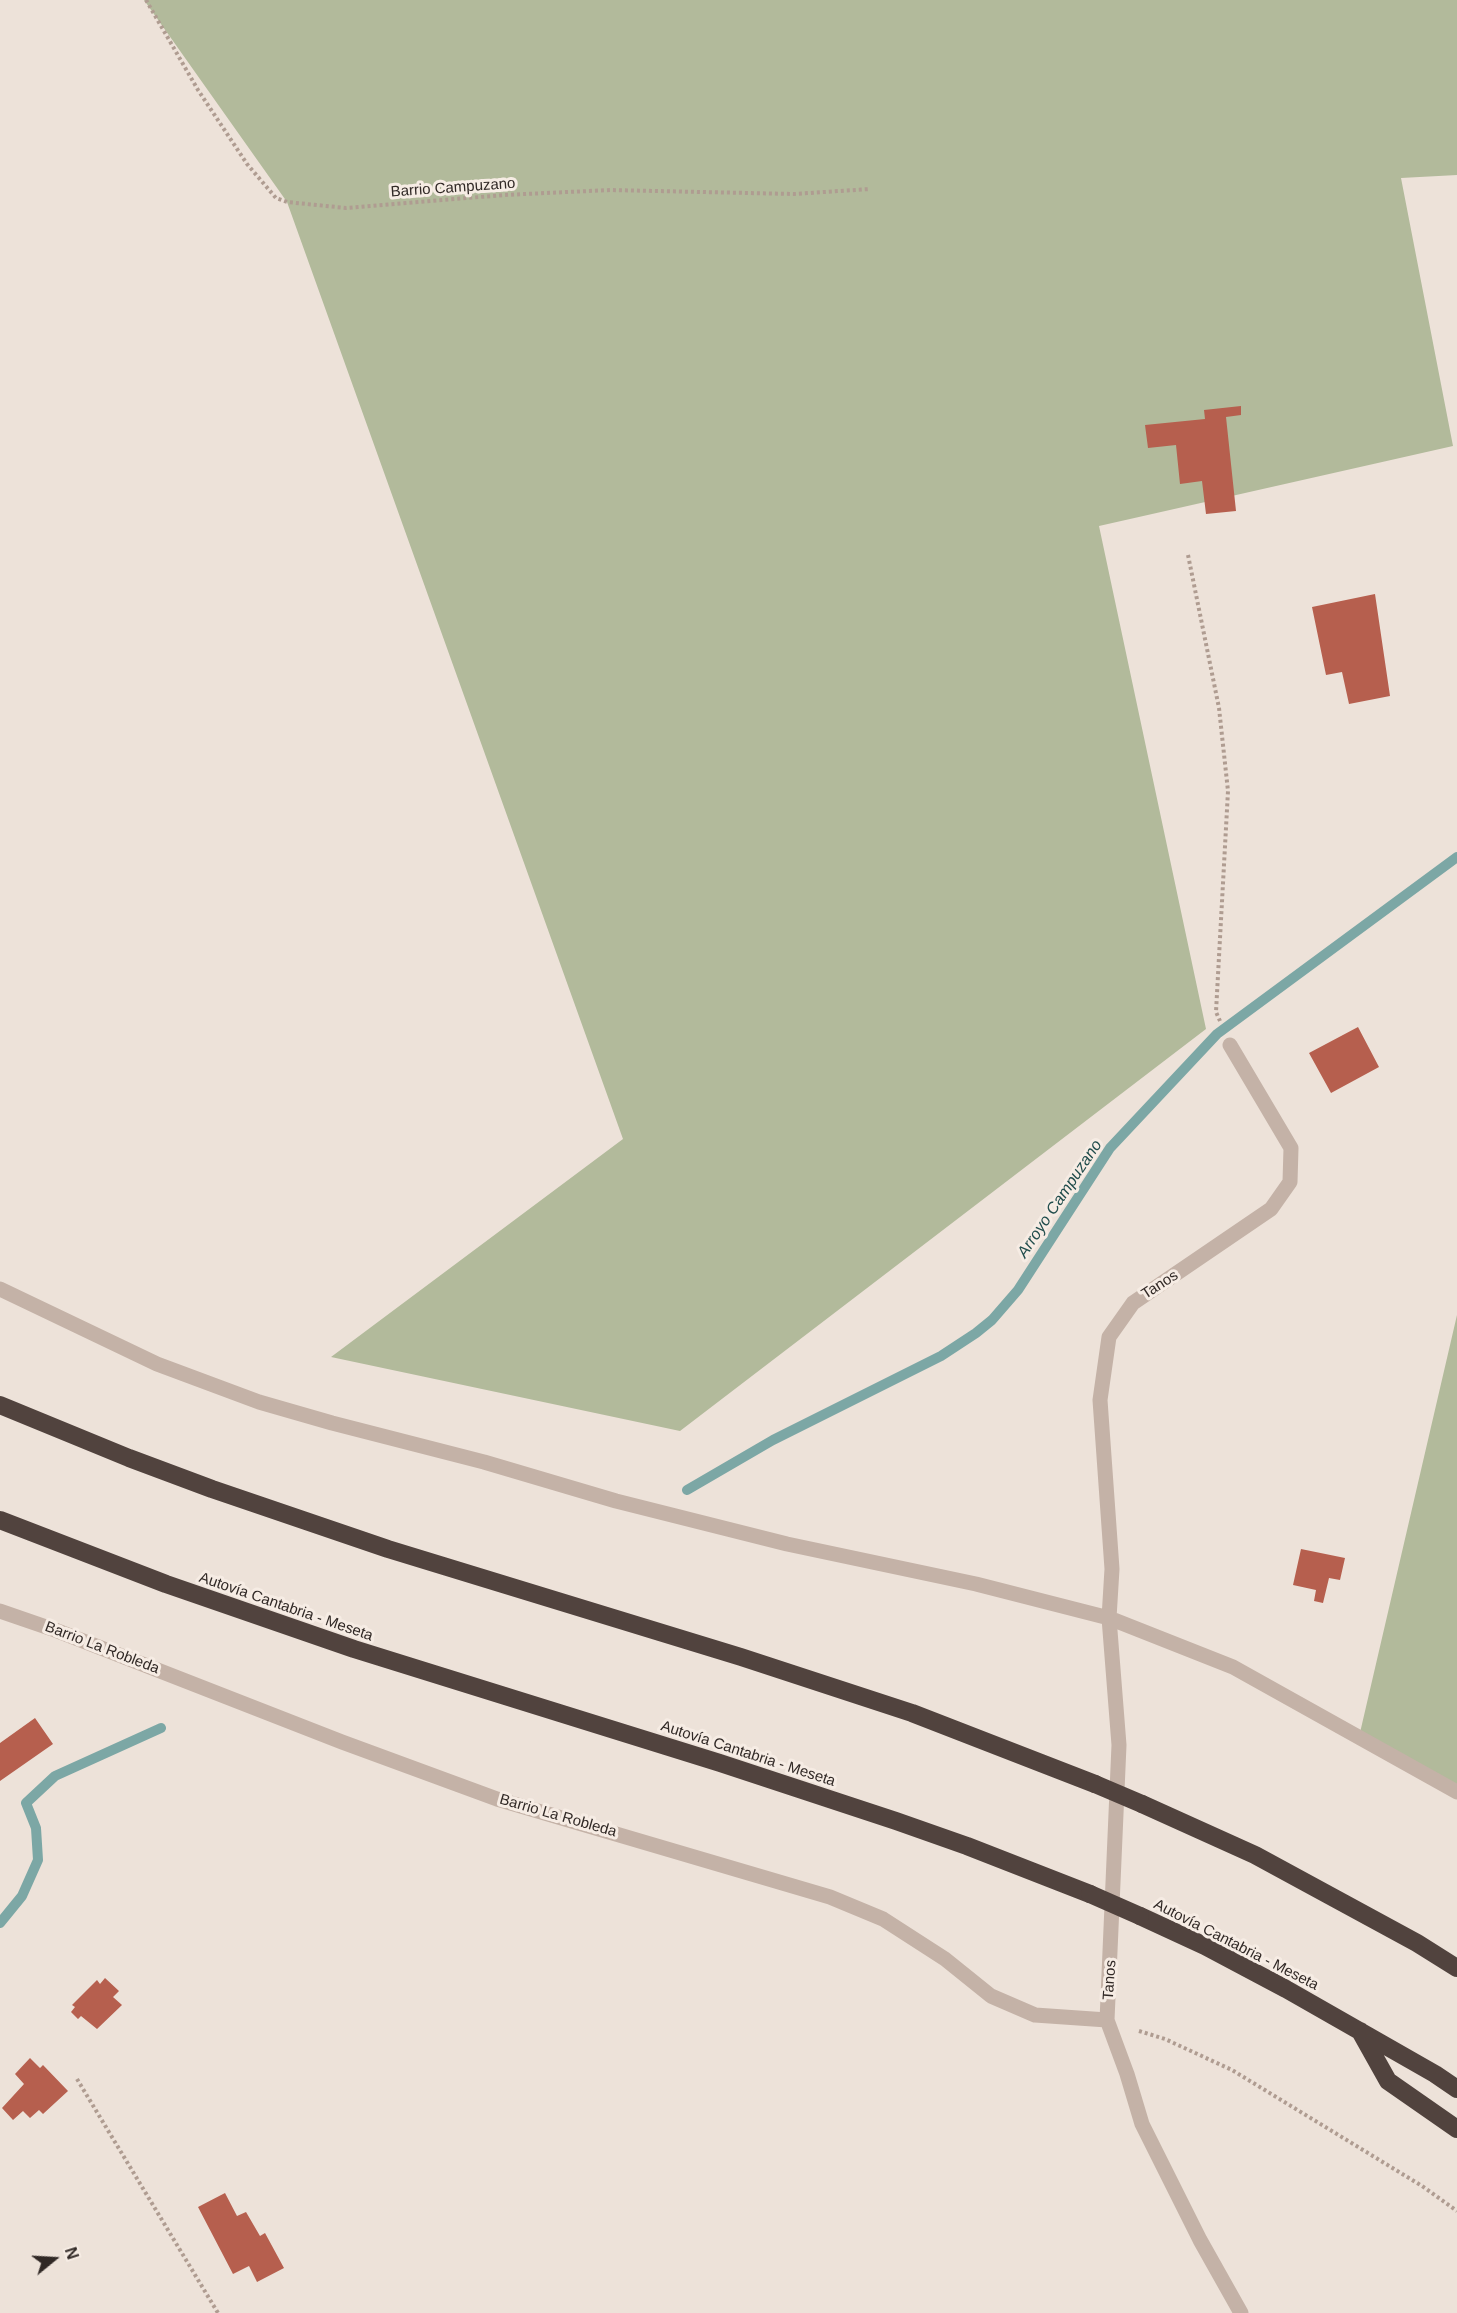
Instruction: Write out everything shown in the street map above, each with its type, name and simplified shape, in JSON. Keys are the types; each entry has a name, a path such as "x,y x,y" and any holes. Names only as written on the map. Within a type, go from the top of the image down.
{"highway":[{"path":"0,1405 212,1489 388,1549 741,1657 912,1713 1095,1784 1256,1855 1408,1938 1457,1968"},
{"name":"Autovía Cantabria - Meseta","path":"0,1520 166,1584 313,1636 720,1763 896,1821 1090,1894 1205,1946 1359,2029 1457,2089"},
{"path":"1359,2029 1388,2081 1457,2129"}],"street":[{"name":"Tanos","path":"1230,1046 1291,1148 1290,1182 1271,1209 1133,1303 1108,1337 1100,1400 1112,1569 1109,1618 1119,1745 1107,2020 1142,2124 1200,2240 1241,2313"},
{"path":"0,1289 157,1364 269,1405 484,1462 616,1501 787,1544 976,1584 1109,1618 1233,1667 1457,1792"},
{"name":"Barrio La Robleda","path":"0,1611 497,1799 830,1897 883,1919 945,1959 991,1996 1035,2015 1107,2020"}],"path":[{"name":"Barrio Campuzano","path":"146,0 198,90 247,164 276,198 287,202 346,208 504,195 610,190 794,194 870,189"},
{"path":"1188,555 1219,708 1228,791 1216,1012"},
{"path":"1107,2020 1166,2039 1232,2070 1422,2186 1457,2211"},
{"path":"77,2079 218,2313"}],"green space":[{"path":"144,0 1457,0 1457,175 1401,178 1453,446 1099,526 1206,1029 680,1431 331,1357 623,1139 287,202"},
{"path":"1457,1315 1457,1799 1359,1737"}],"building":[{"path":"1241,406 1241,415 1226,417 1236,511 1206,514 1202,481 1180,484 1176,445 1148,448 1145,425 1205,419 1204,410"},
{"path":"1375,594 1390,696 1349,704 1342,672 1326,675 1312,607"},
{"path":"1358,1027 1379,1067 1331,1093 1309,1053"},
{"path":"1301,1549 1345,1558 1340,1580 1329,1578 1323,1603 1314,1601 1316,1590 1293,1585"},
{"path":"35,1718 53,1744 0,1781 0,1743"},
{"path":"105,1978 119,1991 113,1997 122,2005 97,2029 81,2016 78,2019 71,2012 75,2007 72,2005 97,1980 100,1984"},
{"path":"30,2058 40,2068 43,2065 68,2091 43,2114 39,2110 30,2118 23,2111 13,2120 2,2108 24,2084 15,2074"},
{"path":"225,2193 237,2216 246,2212 260,2236 265,2233 284,2268 257,2282 249,2266 233,2274 198,2207"}],"waterway":[{"name":"Arroyo Campuzano","path":"687,1490 773,1440 941,1356 992,1320 1018,1290 1110,1148 1217,1034 1457,857"},
{"name":"Arroyo Campuzano","path":"0,1923 22,1896 38,1860 36,1828 26,1803 55,1776 161,1728"}]}
